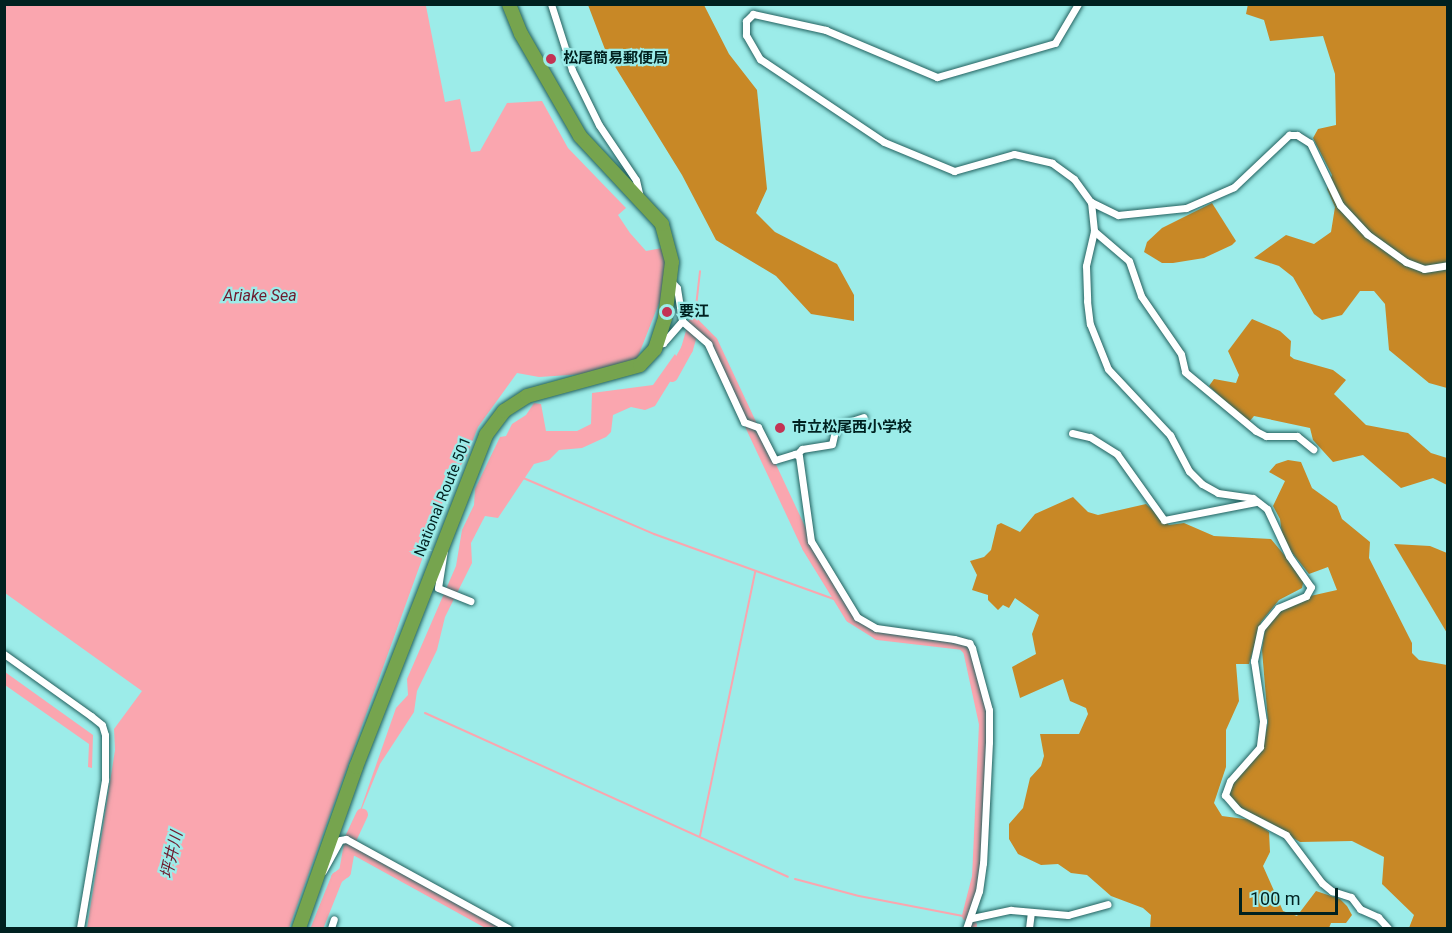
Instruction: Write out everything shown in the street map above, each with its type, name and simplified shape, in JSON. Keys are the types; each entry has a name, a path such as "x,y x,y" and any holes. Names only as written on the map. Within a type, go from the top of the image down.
{"highway":[{"path":"509,4 521,34 580,136 657,215 667,234 671,281 658,343"},
{"name":"National Route 501","path":"299,928 478,450 504,411 538,392 631,370 649,356 658,343"}],"street":[{"path":"551,4 572,70 599,125 636,180 640,197"},
{"path":"1078,4 1055,43 937,77 826,30 753,14 746,21 746,35 760,60 884,142 954,171 967,170 1004,155 1042,160 1074,179 1091,202 1094,231 1086,266 1087,301 1090,324 1108,369 1170,435 1189,471 1202,484 1218,493 1256,502 1271,514 1289,556 1311,586 1306,596 1278,608 1261,628 1254,661 1263,721 1260,747 1230,782 1225,795 1238,810 1286,835 1322,883 1332,891 1351,897 1360,909 1378,918 1388,928"},
{"path":"1091,202 1128,216 1186,208 1244,180 1289,135 1297,135 1310,143 1340,206 1367,234 1406,262 1424,269 1448,265"},
{"path":"1094,231 1129,261 1141,296 1181,354 1185,372 1256,431 1266,436 1297,436 1312,449"},
{"path":"671,281 677,288 685,323 704,338 751,424 758,427 775,460 797,454 802,448 832,444 833,428 864,417"},
{"path":"658,343 663,343 685,323"},
{"path":"1072,433 1090,437 1117,454 1149,506 1164,520 1256,502"},
{"path":"797,454 811,541 857,617 876,628 954,639 969,643 972,648 988,703 990,742 983,863 972,918 966,928"},
{"path":"440,547 445,558 436,583 440,590 470,601"},
{"path":"4,654 91,716 102,725 105,735 105,780 80,928"},
{"path":"319,871 326,871 337,844 346,839 508,928"},
{"path":"972,918 1011,910 1068,915 1108,904"},
{"path":"1029,928 1031,912"},
{"path":"331,928 334,919"}],"shaded area":[{"path":"1248,4 1447,5 1447,388 1429,383 1389,350 1385,304 1374,291 1360,291 1342,315 1322,320 1314,314 1293,277 1279,266 1254,258 1286,235 1314,244 1331,232 1335,207 1327,189 1332,175 1313,138 1318,129 1336,125 1335,74 1323,36 1270,41 1264,20 1246,14"},
{"path":"588,5 704,5 729,54 757,90 767,189 756,213 775,232 837,264 854,295 854,321 811,314 776,276 716,240 682,175 606,52"},
{"path":"1212,203 1236,241 1232,245 1204,258 1173,263 1162,263 1144,252 1147,242 1162,228"},
{"path":"1252,319 1280,331 1291,341 1290,356 1294,359 1333,370 1346,380 1334,394 1366,425 1408,433 1431,453 1447,458 1447,485 1433,478 1401,488 1363,455 1333,462 1313,440 1310,428 1254,416 1248,423 1209,386 1214,379 1236,383 1239,375 1228,351"},
{"path":"1288,460 1301,462 1312,488 1337,506 1342,519 1370,542 1369,558 1412,643 1412,653 1419,660 1447,665 1447,928 1409,928 1414,915 1382,884 1384,857 1352,841 1300,842 1240,807 1226,791 1264,743 1268,722 1262,650 1266,622 1288,601 1337,590 1328,567 1309,574 1283,541 1280,519 1273,506 1285,481 1269,472 1276,464"},
{"path":"1073,497 1088,512 1098,515 1146,504 1169,525 1184,523 1214,536 1271,539 1304,579 1302,588 1279,600 1261,622 1249,664 1236,664 1239,701 1226,730 1226,767 1214,803 1222,816 1252,820 1269,832 1270,852 1263,866 1283,911 1297,916 1316,891 1340,899 1347,906 1352,915 1346,923 1331,923 1329,928 1150,928 1151,915 1143,908 1111,896 1087,875 1071,873 1058,864 1041,865 1018,854 1009,839 1009,824 1023,808 1030,778 1041,766 1044,756 1040,734 1079,734 1088,714 1086,708 1070,701 1063,679 1020,698 1012,667 1036,654 1032,634 1039,615 1015,598 1009,608 1003,605 998,610 988,600 988,595 972,590 977,575 970,561 984,557 991,550 997,525 1001,523 1020,532 1035,514"},
{"path":"1394,544 1430,546 1447,553 1447,633"}],"water":[{"name":"Ariake Sea","path":"5,5 435,5 426,6 445,102 460,99 471,152 480,151 507,103 542,101 568,148 626,208 618,215 630,233 646,251 662,248 666,254 663,293 637,359 600,373 539,377 517,373 478,427 466,458 451,479 289,928 87,928 115,750 114,729 142,691 5,593"},
{"path":"675,354 681,364 655,406 645,410 631,407 613,415 611,432 606,437 582,448 559,450 549,460 534,464 498,518 485,516 471,543 472,563 445,617 437,650 417,691 414,712 380,764 354,828 396,708 408,695 407,679 456,566 462,530 474,505 475,489 500,437 506,436 512,424 526,415 534,403 541,404 546,431 577,431 591,424 592,393 653,385"},
{"path":"5,672 93,735 92,768 88,767 89,744 5,685"}],"waterway":[{"path":"694,324 700,271"},
{"path":"672,376 687,349 694,324 712,342 808,547 851,617 878,634 963,644 969,650 985,724 978,877 968,916"},
{"path":"521,477 654,534 839,601"},
{"path":"700,836 755,572"},
{"path":"425,713 788,877"},
{"path":"317,928 337,878 345,872 351,838 362,814"},
{"path":"351,847 498,928"},
{"path":"795,879 859,896 968,917"}],"place":[{"name":"松尾簡易郵便局","path":"551,59"},
{"name":"要江","path":"667,312"},
{"name":"市立松尾西小学校","path":"780,428"}],"water label":[{"name":"坪井川","path":"172,855"}]}
